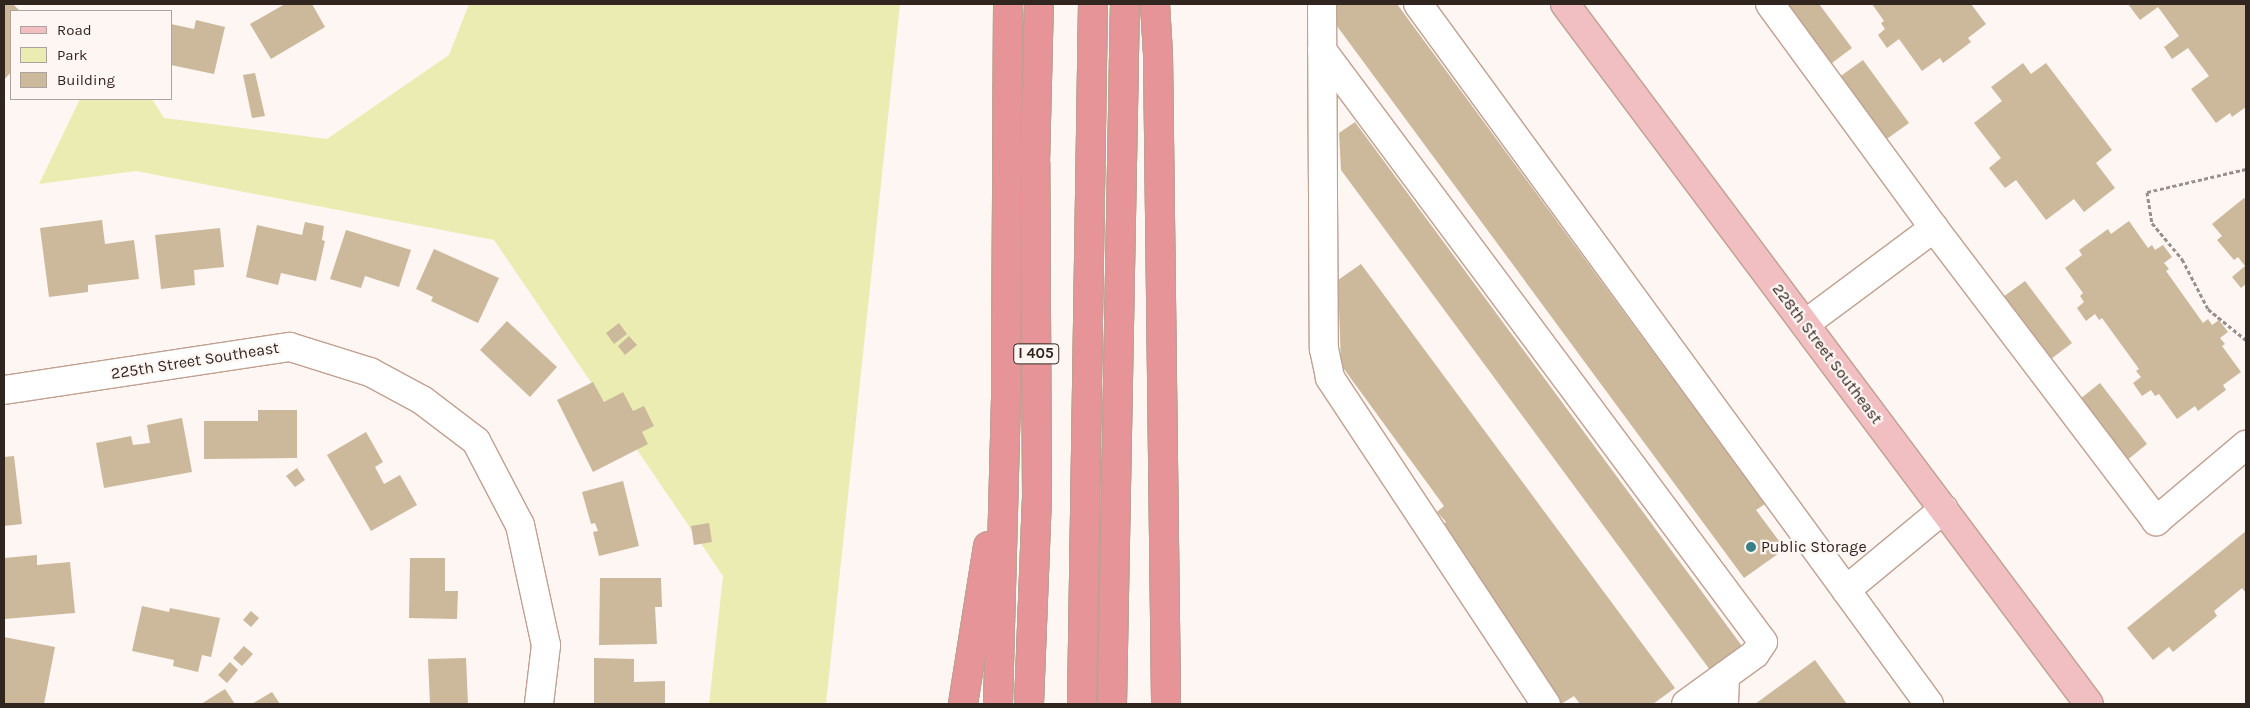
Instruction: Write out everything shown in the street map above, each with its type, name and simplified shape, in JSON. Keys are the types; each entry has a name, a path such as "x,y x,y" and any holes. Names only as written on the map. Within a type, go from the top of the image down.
{"highway":[{"name":"I 405","path":"998,704 1006,388 1008,4"},
{"name":"I 405","path":"1029,704 1036,500 1035,163 1040,4"},
{"path":"1082,704 1094,4"},
{"path":"1112,704 1125,4"},
{"path":"1156,4 1166,704"},
{"path":"963,704 989,540 1006,388"}],"main road":[{"name":"228th Street Southeast","path":"1565,4 2089,704"}],"street":[{"path":"1322,4 1324,350 1330,378 1546,704"},
{"path":"1418,4 1929,704"},
{"path":"1770,4 1934,228 2156,521 2246,445"},
{"path":"1322,50 1762,642 1755,654 1686,704"},
{"path":"1805,324 1934,228"},
{"name":"225th Street Southeast","path":"4,390 290,347 370,372 422,400 476,441 520,525 546,645 539,704"},
{"path":"1846,590 1944,509"},
{"path":"1724,704 1725,676"}],"path":[{"path":"2246,169 2147,192 2152,223 2182,259 2208,309 2246,340"}],"green space":[{"path":"469,4 900,4 826,704 709,704 723,576 494,240 136,171 39,184 80,100 153,100 164,118 327,139 449,55"}],"building":[{"path":"4,4 13,4 19,10 10,10 10,73 4,80"},
{"path":"285,4 312,4 325,27 271,59 250,24"},
{"path":"1334,4 1397,4 1765,504 1756,510 1785,549 1744,578 1334,22"},
{"path":"1783,4 1819,4 1852,48 1828,66"},
{"path":"1872,4 1971,4 1986,24 1968,38 1971,42 1943,63 1940,58 1922,71 1899,39 1887,48 1878,35 1885,29 1881,23 1884,21"},
{"path":"2128,4 2246,4 2246,107 2232,117 2230,113 2216,123 2191,89 2209,76 2188,48 2172,59 2164,47 2179,36 2158,7 2140,20"},
{"path":"196,20 225,27 214,74 172,65 172,24 194,29"},
{"path":"1863,60 1909,123 1884,141 1838,78"},
{"path":"2023,63 2031,74 2046,63 2112,150 2096,163 2115,188 2084,212 2074,199 2046,220 2016,180 2005,188 1989,168 2001,158 1974,123 2002,101 1991,87"},
{"path":"255,73 265,116 252,118 243,75"},
{"path":"1355,122 1742,646 1710,670 1341,170 1339,133"},
{"path":"2244,198 2246,200 2246,284 2241,288 2232,277 2245,266 2238,257 2234,260 2217,240 2222,236 2212,224"},
{"path":"102,220 105,244 134,240 139,279 88,285 88,292 49,297 40,228"},
{"path":"2129,221 2148,248 2152,245 2155,250 2163,245 2172,257 2164,263 2169,269 2166,271 2203,323 2208,319 2212,325 2219,320 2228,332 2220,338 2225,344 2222,346 2241,372 2223,385 2226,390 2198,411 2195,406 2177,419 2159,394 2155,396 2151,390 2142,396 2133,383 2141,377 2136,371 2139,369 2102,318 2099,320 2095,314 2086,321 2077,308 2084,302 2080,296 2083,293 2065,268 2082,255 2079,250 2108,229 2111,234"},
{"path":"305,222 324,226 322,240 325,241 316,281 281,273 278,285 246,277 257,225 302,235"},
{"path":"220,228 224,267 194,270 195,285 161,289 155,235"},
{"path":"346,230 411,250 399,287 365,276 361,288 330,279"},
{"path":"434,249 499,278 478,323 431,301 433,297 416,289"},
{"path":"1361,264 1675,688 1653,704 1580,704 1574,696 1561,704 1434,531 1446,522 1437,512 1444,506 1341,365 1338,280"},
{"path":"2025,281 2072,343 2051,359 2003,297"},
{"path":"507,321 557,367 530,397 480,350"},
{"path":"619,323 627,334 614,344 606,333"},
{"path":"629,336 637,345 625,355 618,346"},
{"path":"593,382 604,402 623,392 633,411 644,406 654,426 642,432 648,444 593,472 557,400"},
{"path":"2100,383 2147,444 2126,461 2080,399"},
{"path":"258,410 297,410 297,458 204,459 204,421 258,421"},
{"path":"182,418 192,472 104,488 96,443 131,436 133,445 150,443 147,425"},
{"path":"366,432 383,462 375,467 384,484 400,475 417,505 371,531 327,455"},
{"path":"14,456 22,524 4,526 4,457"},
{"path":"297,468 305,480 295,487 286,476"},
{"path":"623,481 639,546 599,556 593,532 598,531 595,523 591,524 582,492"},
{"path":"709,523 712,542 694,545 691,526"},
{"path":"2246,531 2246,593 2242,588 2214,611 2217,616 2173,652 2169,647 2153,660 2127,628"},
{"path":"37,555 37,565 70,562 75,613 4,619 4,558"},
{"path":"410,558 445,558 445,591 458,591 457,619 409,618"},
{"path":"600,578 661,578 662,607 655,607 657,644 599,645"},
{"path":"142,606 169,612 170,608 220,618 211,657 202,655 198,672 173,666 174,660 132,651"},
{"path":"251,611 259,618 251,627 243,620"},
{"path":"4,637 55,647 44,704 4,704"},
{"path":"244,646 253,654 242,666 233,658"},
{"path":"466,658 468,704 430,704 428,659"},
{"path":"594,658 634,659 634,682 665,681 665,704 594,704"},
{"path":"1815,660 1847,704 1755,704"},
{"path":"230,662 238,670 227,683 218,675"},
{"path":"225,689 235,704 201,704"},
{"path":"272,692 280,704 252,704"}],"place":[{"name":"Public Storage","path":"1751,547"}]}
